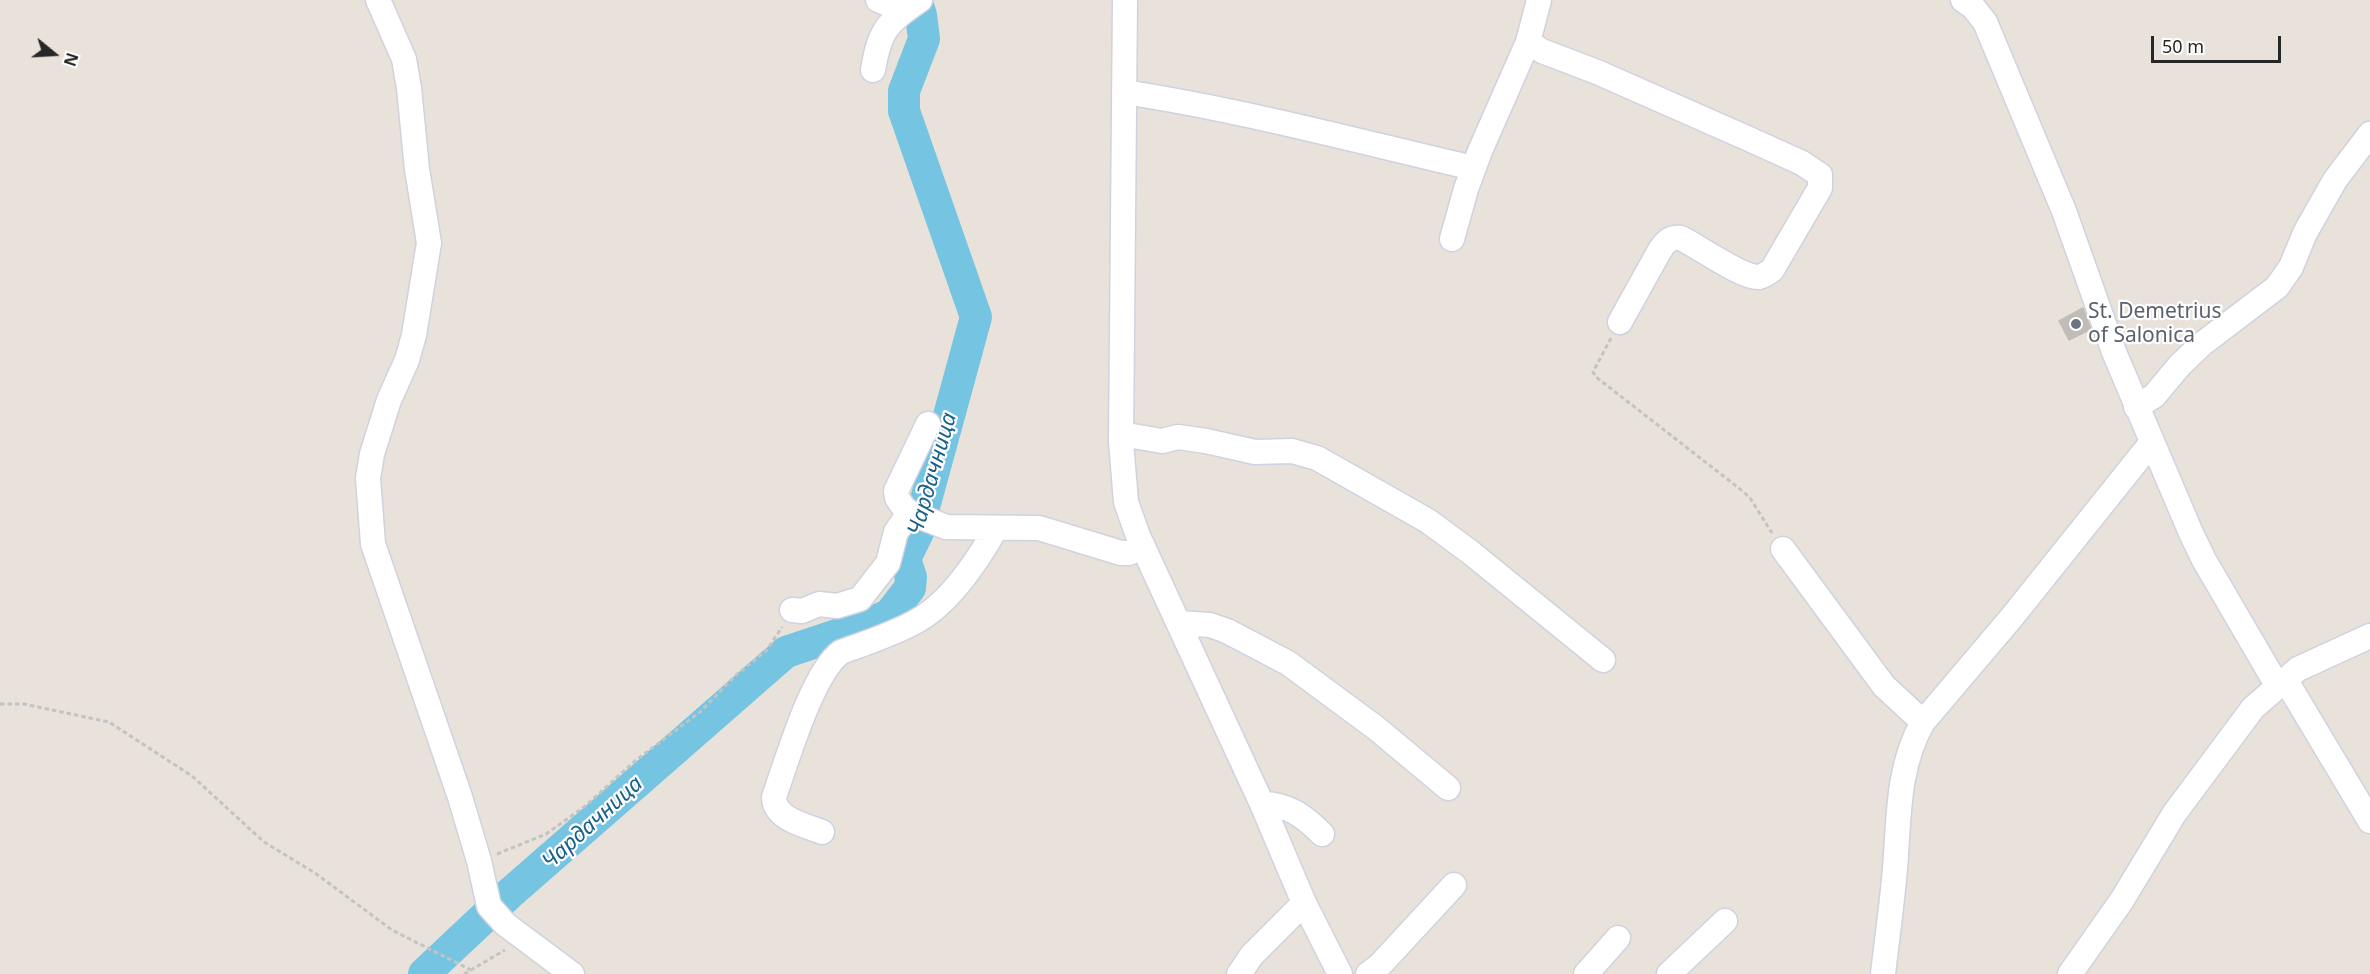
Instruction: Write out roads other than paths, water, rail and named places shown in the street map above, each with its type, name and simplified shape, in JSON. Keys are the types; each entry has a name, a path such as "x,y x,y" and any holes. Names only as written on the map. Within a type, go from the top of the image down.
{"street":[{"path":"378,0 404,59 417,169 429,243 412,343 389,400 372,454 368,478 373,544 460,797 492,910 533,946 572,974"},
{"path":"878,0 912,6"},
{"path":"1125,0 1121,434 1122,475 1126,502 1143,546 1262,804 1304,903 1340,974"},
{"path":"1452,239 1473,168 1493,117 1528,42 1539,0"},
{"path":"1967,1 1985,22 2064,211 2136,407 2204,560 2370,820"},
{"path":"873,70 877,49 886,27 912,6"},
{"path":"1528,42 1542,51 1597,72 1791,158 1820,175 1820,188 1772,270 1760,277 1742,273 1681,238 1673,237 1666,241 1659,250 1620,322"},
{"path":"1124,92 1231,110 1473,168"},
{"path":"2136,407 2154,396 2202,344 2277,286 2291,267 2305,233 2336,180 2370,134"},
{"path":"928,424 896,491 901,506 918,516 946,527 1039,528 1121,553 1129,553 1143,546"},
{"path":"1121,434 1162,441 1178,437 1255,452 1292,451 1317,458 1428,521 1470,552 1602,660"},
{"path":"1882,974 1892,903 1901,789 1911,748 1923,723 2012,617 2152,442"},
{"path":"792,610 802,611 819,604 837,606 860,599 888,563 896,532 918,516"},
{"path":"822,832 789,819 776,809 774,797 810,699 824,672 833,657 841,652 886,636 916,622 932,611 975,564 996,528"},
{"path":"1783,549 1884,686 1923,723"},
{"path":"1178,623 1210,625 1227,631 1288,663 1376,728 1448,788"},
{"path":"2070,974 2121,900 2174,814 2253,708 2298,669 2370,636"},
{"path":"1262,804 1275,804 1296,812 1322,834"},
{"path":"1368,974 1380,965 1454,885"},
{"path":"1239,974 1252,955 1304,903"},
{"path":"1669,974 1725,921"},
{"path":"1586,974 1618,938"}],"waterway":[{"name":"Чардачница","path":"424,974 508,895 786,652 889,615 910,588 911,577 905,559 921,526 924,507 976,317 904,111 904,91 924,39 921,15 916,0"}],"place":[{"name":"St. Demetrius of Salonica","path":"2076,324"}]}
